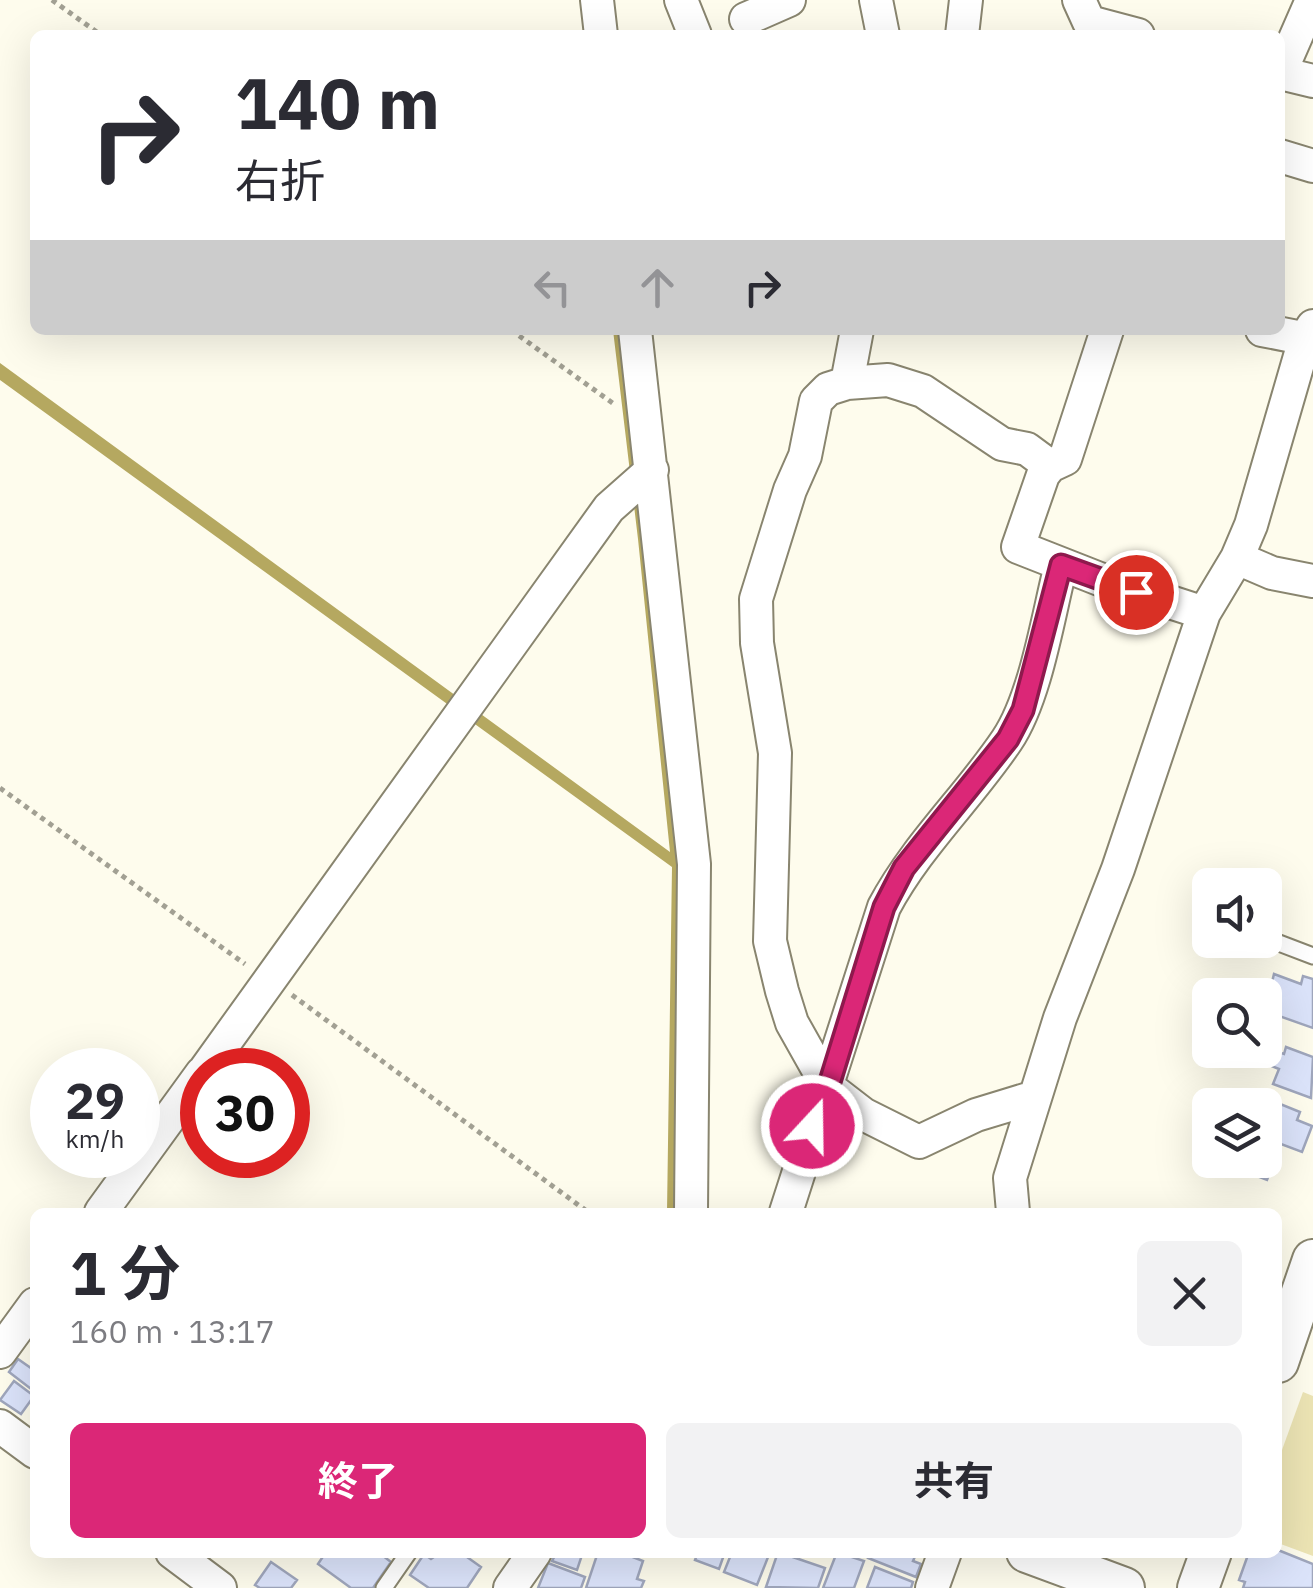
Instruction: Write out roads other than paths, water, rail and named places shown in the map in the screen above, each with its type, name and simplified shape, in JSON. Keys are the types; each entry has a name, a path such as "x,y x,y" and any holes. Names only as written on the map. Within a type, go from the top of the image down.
{"street":[{"path":"596,0 600,30"},
{"path":"681,0 693,30"},
{"path":"746,18 789,0"},
{"path":"876,0 881,30"},
{"path":"963,30 966,0"},
{"path":"1285,62 1312,0"},
{"path":"1084,4 1088,22 1119,30"},
{"path":"1285,74 1313,81"},
{"path":"1285,158 1313,166"},
{"path":"999,1208 1060,1018 1154,767 1204,614 1251,526 1310,335 1285,332"},
{"path":"636,335 694,864 691,1208"},
{"path":"847,383 856,335"},
{"path":"1105,335 1065,458 1050,466 1043,476 1018,547 1204,614"},
{"path":"1035,1097 976,1114 918,1142 863,1114 828,1088 792,1023 770,940 775,753 758,643 756,599 790,490 805,456 816,401 828,389 847,383 888,380 923,392 1002,444 1026,449 1050,466"},
{"path":"221,1048 610,508 652,470"},
{"path":"1237,558 1272,572 1313,581"},
{"path":"787,1208 884,907 904,868 1008,739 1023,710 1061,565"},
{"path":"104,1208 180,1104"},
{"path":"1010,1178 1013,1208"},
{"path":"1282,1350 1313,1260"},
{"path":"0,1352 30,1311"},
{"path":"0,1426 30,1448"},
{"path":"180,1558 220,1588"},
{"path":"510,1588 531,1558"},
{"path":"932,1588 943,1558"},
{"path":"1043,1558 1124,1588"},
{"path":"1198,1588 1209,1558"}],"lane":[{"path":"1282,944 1313,956"},
{"path":"384,1588 405,1558"}]}
